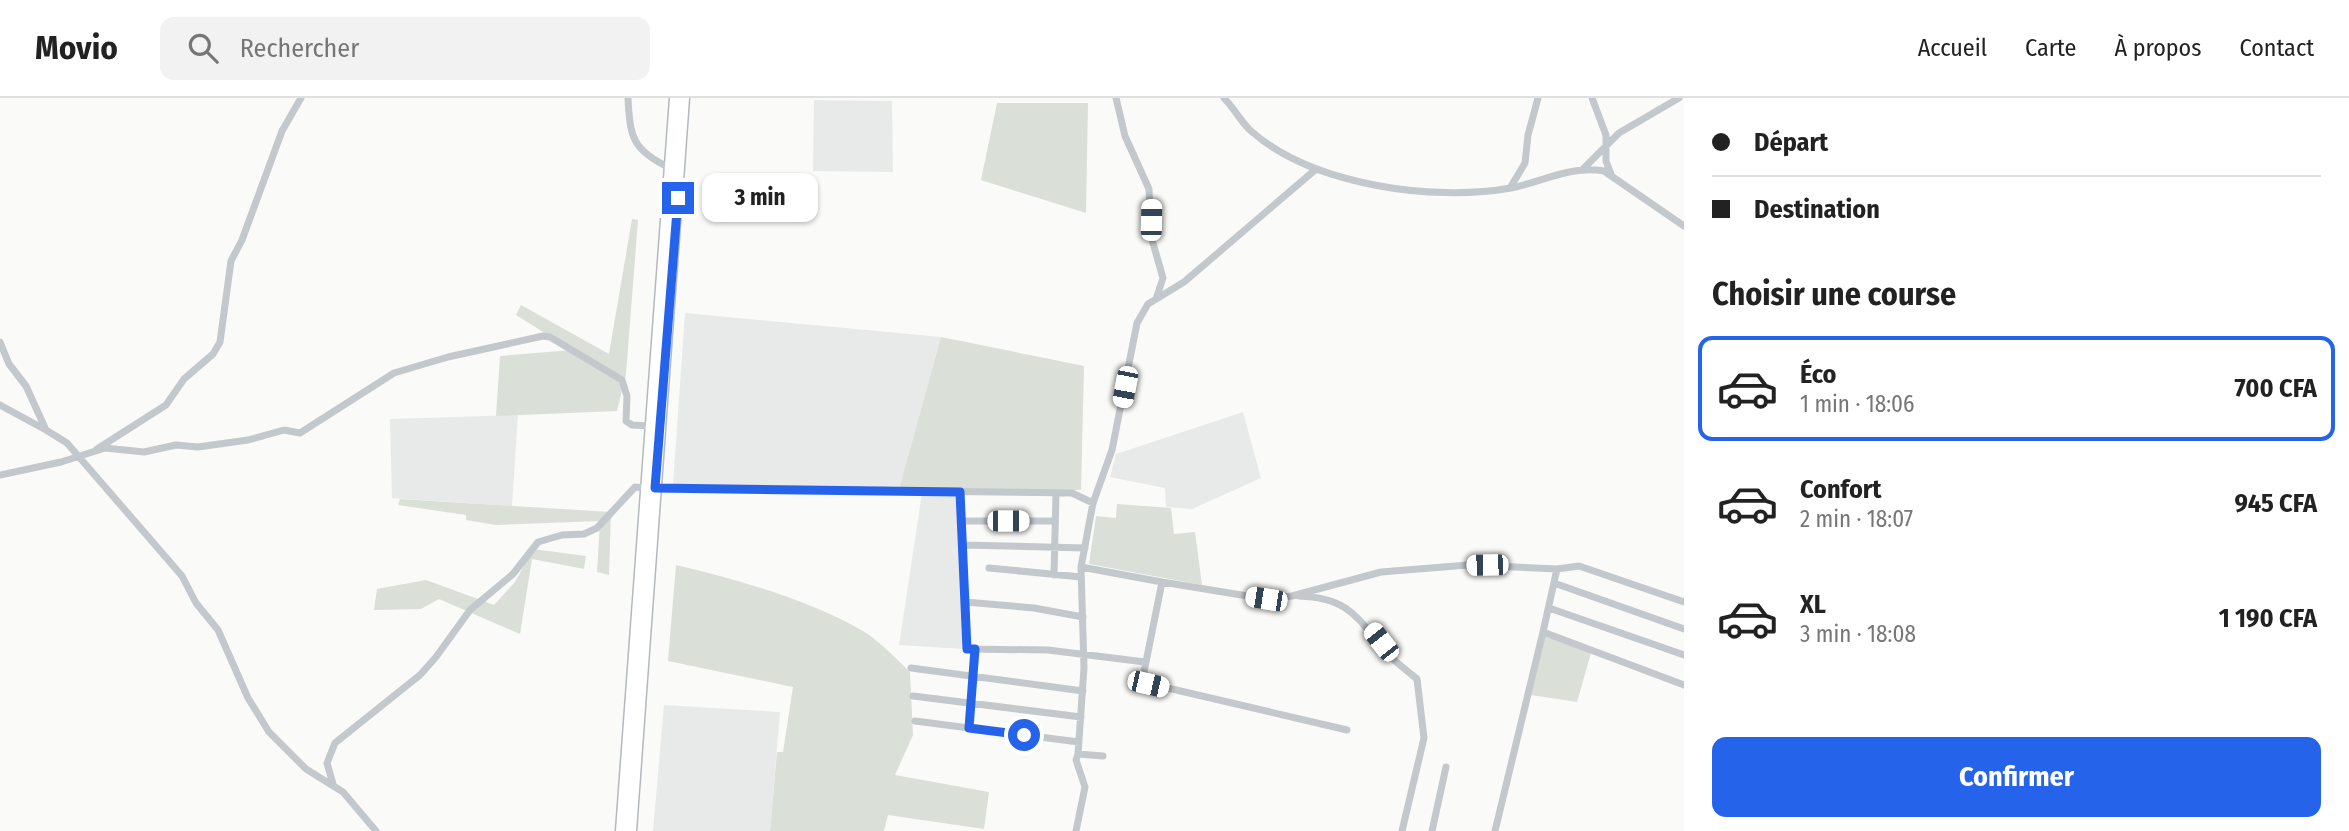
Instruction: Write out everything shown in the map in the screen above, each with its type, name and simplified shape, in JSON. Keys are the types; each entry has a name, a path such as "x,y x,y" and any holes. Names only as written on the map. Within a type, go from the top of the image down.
{"highway":[{"path":"631,831 651,488 651,426 675,98"},
{"path":"621,831 684,98"}],"street":[{"path":"94,452 111,438 166,405 184,379 213,354 220,341 231,261 242,240 282,131 301,98"},
{"path":"628,98 632,137 654,160 670,168"},
{"path":"1116,98 1129,147 1149,189 1151,236 1163,278 1156,299"},
{"path":"1224,98 1251,131 1315,170 1422,192 1510,188 1582,170 1604,171 1684,226"},
{"path":"1510,188 1525,163 1528,135 1538,98"},
{"path":"1592,98 1606,135 1611,176"},
{"path":"1582,170 1619,134 1679,98"},
{"path":"1076,831 1085,787 1076,760 1084,653 1081,567 1093,503 1112,450 1137,323 1148,304 1184,282 1315,170"},
{"path":"0,475 105,448 155,451 176,445 198,447 248,440 284,430 300,433 394,373 448,356 543,337 562,343 622,380 627,396 626,421 632,425 651,426"},
{"path":"0,342 9,363 26,386 46,430"},
{"path":"0,405 67,443 79,456 181,576 196,603 218,630 248,698 269,732 306,769 344,792 376,831"},
{"path":"334,785 327,763 335,743 419,675 470,610 513,574 528,551 544,539 591,532 614,512 635,487 1072,493 1093,503"},
{"path":"960,492 967,649 1084,653 1146,662"},
{"path":"1054,575 1056,493"},
{"path":"961,522 1055,521"},
{"path":"962,545 1085,548"},
{"path":"1081,567 1266,599 1292,596 1381,572 1487,565 1557,569 1579,566 1684,602"},
{"path":"989,568 1082,577"},
{"path":"1495,831 1557,569"},
{"path":"1162,582 1142,682 1347,730"},
{"path":"1554,583 1684,629"},
{"path":"1292,596 1321,597 1347,607 1369,627 1391,657 1417,678 1424,738 1402,831"},
{"path":"965,602 1034,608 1083,617"},
{"path":"1549,608 1684,656"},
{"path":"1543,632 1684,685"},
{"path":"969,728 975,649"},
{"path":"911,668 1083,691"},
{"path":"913,696 1081,717"},
{"path":"915,721 1079,742"},
{"path":"1078,754 1102,756"},
{"path":"1432,831 1446,767"}],"shaded area":[{"path":"814,100 892,101 893,172 813,171"},
{"path":"997,103 1088,103 1086,213 981,180"},
{"path":"632,219 638,220 626,374 617,411 496,416 500,356 572,350 516,315 521,305 609,354"},
{"path":"685,313 941,337 899,489 673,485"},
{"path":"941,337 1084,366 1081,490 899,489"},
{"path":"1243,412 1261,478 1192,509 1166,507 1165,488 1110,477 1116,454"},
{"path":"518,415 512,506 392,498 390,419"},
{"path":"922,493 958,494 964,649 899,645"},
{"path":"400,499 611,512 609,575 597,572 600,521 496,525 466,520 466,515 398,505"},
{"path":"1117,504 1171,508 1174,534 1195,532 1202,585 1089,564 1096,516 1116,518"},
{"path":"533,549 586,556 584,569 532,559 520,634 439,599 421,609 374,610 377,589 426,580 494,605 515,582"},
{"path":"676,565 794,599 840,619 868,634 880,644 910,672 913,735 895,775 989,792 984,829 888,815 884,831 770,831 777,752 783,752 793,687 668,661"},
{"path":"1545,636 1591,653 1577,702 1531,695"},
{"path":"664,705 780,712 770,831 653,831"}],"route":[{"path":"678,198 655,488 960,492 967,649 975,649 969,728 1024,735"}]}
